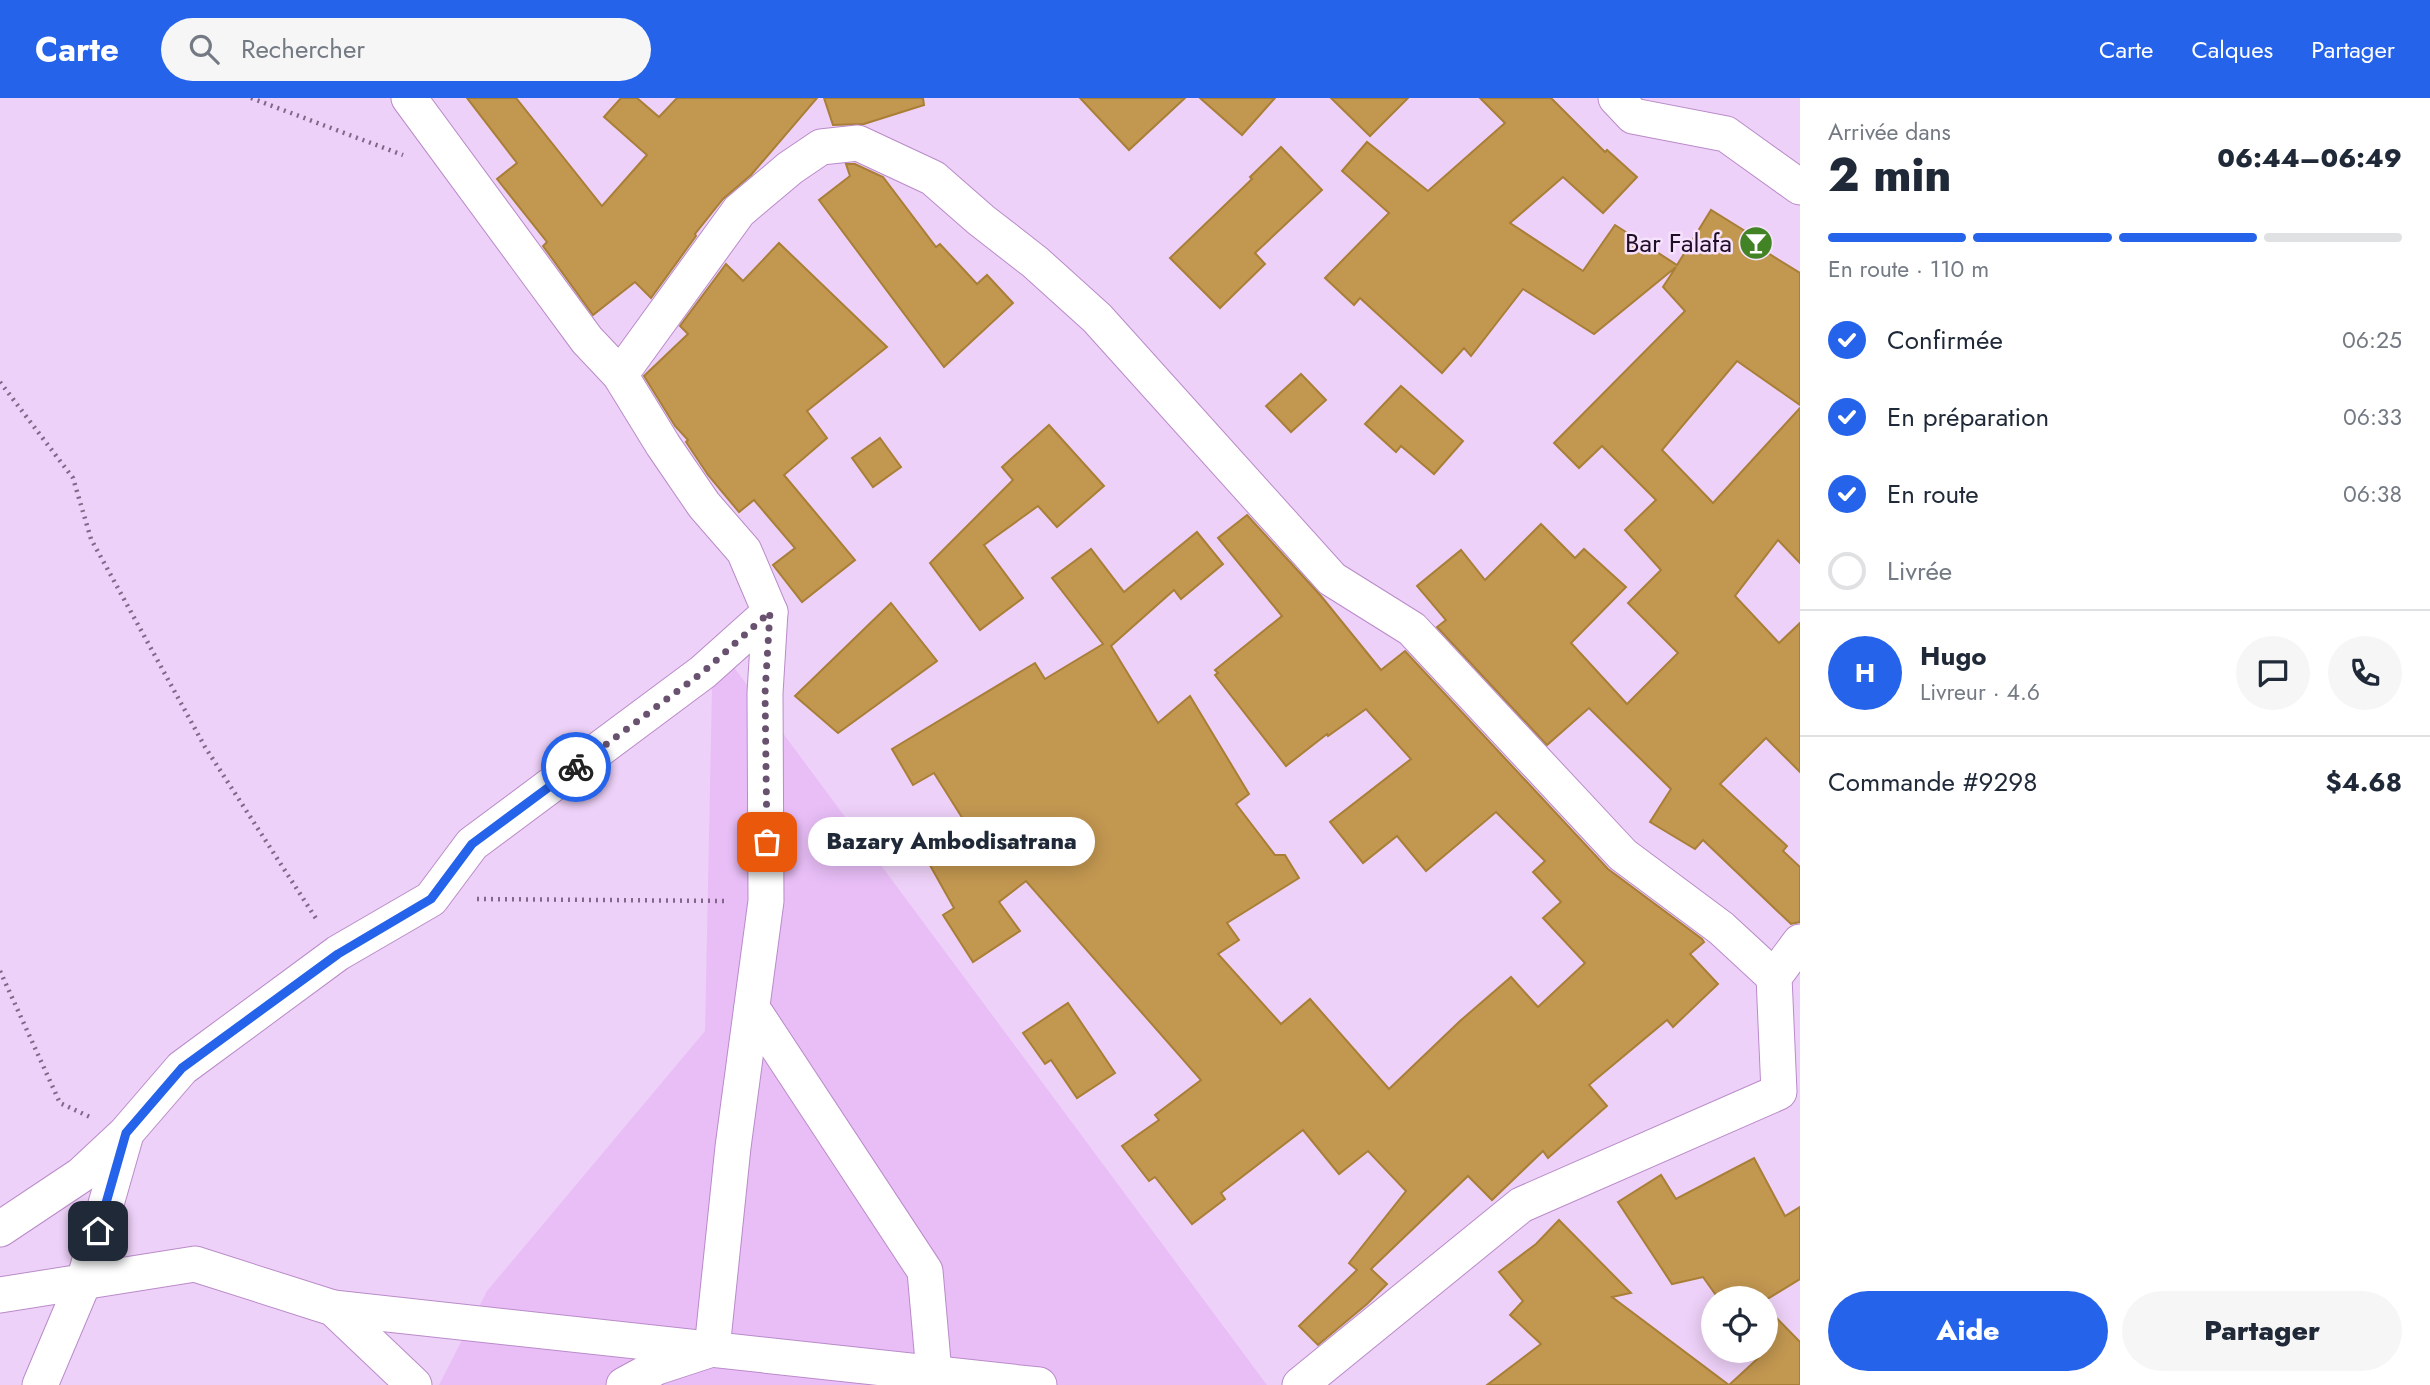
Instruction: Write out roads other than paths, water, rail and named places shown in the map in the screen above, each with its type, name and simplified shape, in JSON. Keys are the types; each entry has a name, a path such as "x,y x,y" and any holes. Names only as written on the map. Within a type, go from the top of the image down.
{"street":[{"path":"409,98 587,340 620,375 704,505 744,551 770,612 765,693 766,901 733,1147 712,1349"},
{"path":"1616,98 1633,116 1726,134 1800,187"},
{"path":"620,375 740,211 790,168 821,147 858,143 933,178 1035,262 1097,318 1332,579 1412,629 1623,855 1721,928 1774,977 1789,1097 1521,1205 1300,1385"},
{"path":"0,1229 81,1175 126,1133 182,1068 338,954 431,899 472,844 703,672 770,612"},
{"path":"1774,977 1800,943"},
{"path":"752,1007 925,1271 934,1379"},
{"path":"40,1385 84,1281 126,1133"},
{"path":"0,1295 195,1264 333,1308 712,1349 934,1379 1039,1385"},
{"path":"333,1308 414,1385"},
{"path":"624,1385 657,1367 712,1349"}],"place":[{"name":"Bar Falafa","path":"1756,243"},
{"name":"Bazary Ambodisatrana","path":"767,842"}]}
